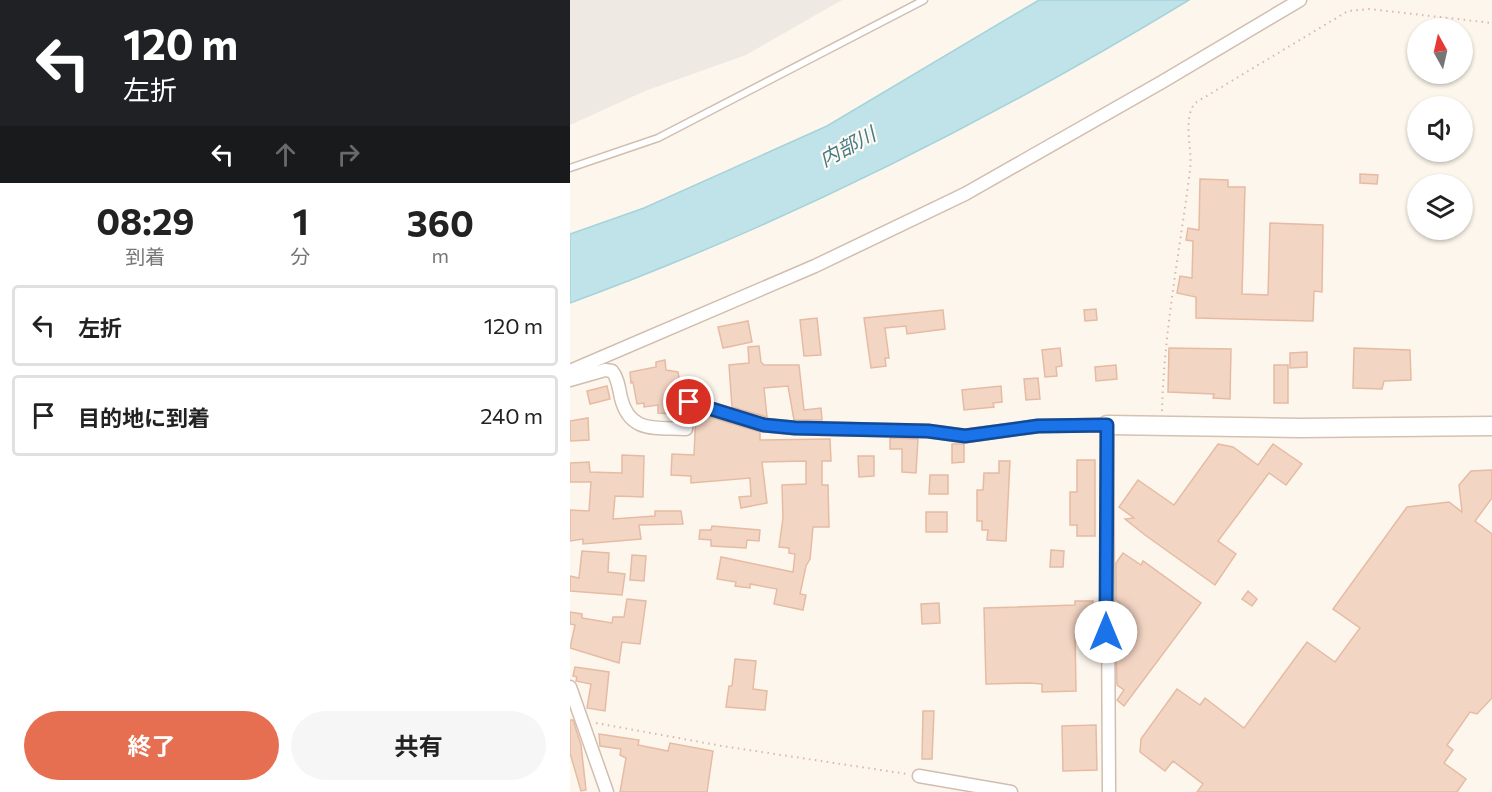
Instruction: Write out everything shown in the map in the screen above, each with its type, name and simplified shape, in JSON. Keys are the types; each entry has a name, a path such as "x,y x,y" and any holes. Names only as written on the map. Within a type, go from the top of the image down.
{"street":[{"path":"570,371 815,266 956,198 1162,82 1300,0"},
{"path":"570,380 605,370 612,371 625,412 633,423 647,427 686,429 689,402 764,425 795,428 928,431 965,436 1038,426 1492,426"},
{"path":"1107,425 1109,792"},
{"path":"570,687 607,792"},
{"path":"919,776 1011,792"}],"lane":[{"path":"570,168 658,138 924,0"}],"path":[{"path":"1162,427 1163,357 1190,166 1189,111 1195,103 1348,11 1369,9 1492,23"},
{"path":"581,723 593,722 722,746 919,776"}],"shaded area":[{"path":"570,0 842,0 746,55 645,91 570,125"}],"water":[{"name":"内部川","path":"1039,0 1189,0 1040,86 887,166 730,239 570,303 570,234 644,208 827,126"}],"building":[{"path":"1360,174 1378,175 1377,184 1360,183"},
{"path":"1200,179 1228,180 1228,187 1245,187 1242,294 1268,295 1270,223 1323,225 1322,292 1314,291 1313,321 1196,318 1196,297 1177,293 1180,276 1192,278 1193,241 1186,240 1188,228 1199,230"},
{"path":"1096,309 1097,320 1085,321 1084,310"},
{"path":"943,310 945,329 907,334 906,326 885,328 889,358 885,358 886,366 871,368 864,318"},
{"path":"817,318 821,355 804,356 800,320"},
{"path":"748,321 752,342 723,348 718,327"},
{"path":"759,346 761,362 764,365 799,365 804,410 821,408 822,420 794,420 788,386 764,388 767,417 732,407 729,365 749,363 748,347"},
{"path":"1060,348 1062,366 1056,367 1057,376 1045,377 1042,350"},
{"path":"1169,348 1231,349 1230,399 1213,398 1214,394 1168,392"},
{"path":"1354,348 1410,350 1411,380 1384,381 1382,389 1353,388"},
{"path":"1307,352 1307,367 1290,368 1290,353"},
{"path":"665,360 666,370 678,372 680,384 671,385 670,403 681,404 679,418 673,418 673,414 658,413 658,405 644,407 644,403 637,404 633,382 631,383 630,372 656,367 656,362"},
{"path":"1116,365 1117,379 1096,381 1095,367"},
{"path":"1274,365 1288,365 1288,403 1274,403"},
{"path":"1038,378 1040,399 1026,400 1024,379"},
{"path":"607,386 610,399 590,404 587,391"},
{"path":"1001,386 1002,402 993,403 994,407 964,410 962,390"},
{"path":"696,413 760,432 760,440 830,439 831,461 822,461 822,485 828,485 829,527 813,527 810,559 806,566 800,594 806,595 803,610 774,604 777,589 750,584 750,588 735,586 736,582 717,579 721,557 793,572 795,554 789,553 789,548 779,547 783,518 782,485 806,484 806,461 762,462 767,503 741,508 739,497 751,496 750,478 691,483 691,476 671,475 672,454 694,455"},
{"path":"588,418 589,440 570,441 570,421"},
{"path":"890,438 918,439 916,473 902,472 902,449 890,449"},
{"path":"952,444 964,444 964,462 952,463"},
{"path":"1218,444 1233,447 1258,465 1273,444 1302,464 1286,485 1269,473 1218,541 1236,554 1215,585 1125,519 1134,518 1119,507 1138,480 1174,505"},
{"path":"622,455 644,456 643,497 615,496 613,519 655,516 655,511 681,511 683,524 639,525 641,539 583,544 583,539 570,541 570,510 589,511 591,482 570,482 570,463 589,462 590,472 622,473"},
{"path":"858,456 874,456 874,476 859,477"},
{"path":"1077,460 1095,460 1095,536 1077,536 1077,525 1070,525 1070,492 1077,492"},
{"path":"999,461 1010,461 1006,541 987,540 988,530 982,530 982,521 977,521 977,490 983,490 984,473 999,473"},
{"path":"1492,470 1492,498 1475,521 1492,534 1492,698 1477,714 1470,712 1447,745 1453,750 1444,763 1466,779 1457,792 1197,792 1203,784 1173,761 1165,771 1140,752 1141,739 1177,689 1200,705 1205,698 1244,728 1307,642 1335,662 1360,628 1333,609 1407,507 1449,502 1462,512 1459,485 1471,471"},
{"path":"930,475 948,475 948,494 929,494"},
{"path":"926,512 947,512 947,532 926,532"},
{"path":"712,526 760,530 759,541 747,540 746,548 711,546 711,540 699,539 700,530 711,530"},
{"path":"1051,550 1064,551 1063,567 1050,567"},
{"path":"582,551 609,553 608,572 625,574 622,595 570,591 570,576 579,578"},
{"path":"1123,553 1141,565 1143,561 1201,603 1124,706 1117,700 1124,690 1117,685 1116,641 1125,629 1116,622 1116,609 1120,603 1116,600 1116,563"},
{"path":"632,555 646,556 644,581 630,580"},
{"path":"1248,591 1257,599 1252,606 1242,599"},
{"path":"627,599 646,601 640,644 622,642 619,663 570,648 575,625 570,624 570,612 582,614 582,618 612,623 613,617 624,617"},
{"path":"1075,601 1093,601 1094,632 1075,633 1076,691 1042,692 1042,684 986,684 984,608 1075,605"},
{"path":"939,603 940,623 922,624 921,604"},
{"path":"735,659 756,661 753,689 767,691 765,710 726,707 729,686 732,686"},
{"path":"575,667 609,672 605,711 587,708 591,684 576,681 577,677 573,676"},
{"path":"923,711 934,711 932,759 922,759"},
{"path":"570,720 573,720 581,745 586,790 581,791 570,753"},
{"path":"1096,725 1097,770 1063,771 1062,726"},
{"path":"599,734 639,740 638,745 668,751 670,743 713,751 707,792 620,792 626,758 620,755 621,749 600,746"}],"route":[{"path":"689,402 764,425 795,428 928,431 965,436 1038,426 1107,425 1106,632"}]}
